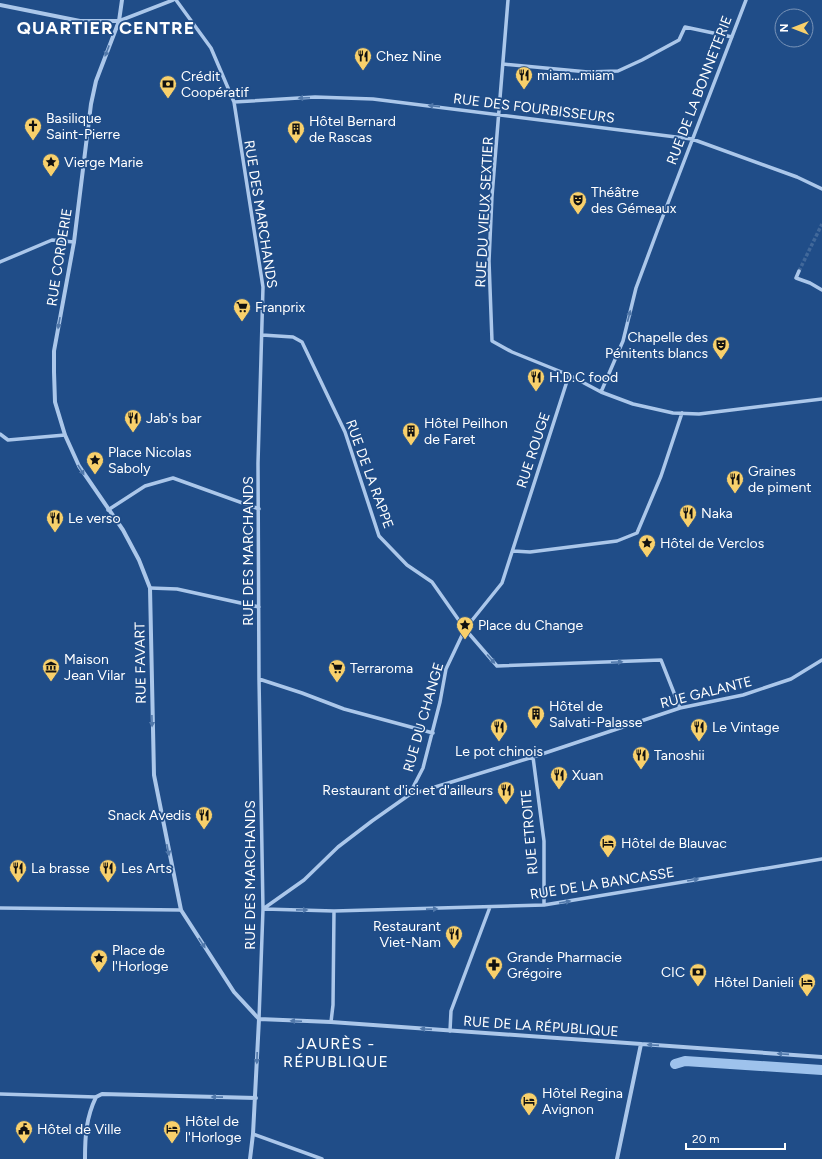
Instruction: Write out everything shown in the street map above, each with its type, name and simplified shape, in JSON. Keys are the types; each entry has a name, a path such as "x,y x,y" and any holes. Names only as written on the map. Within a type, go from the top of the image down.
{"street":[{"name":"RUE CORDERIE","path":"65,435 55,402 54,351 74,242 91,104 96,81 119,21 122,0"},
{"path":"0,5 80,21 119,21 173,0"},
{"name":"RUE DES MARCHANDS","path":"176,0 212,48 234,102 252,230 263,287 258,416 259,679 263,909 259,1019"},
{"name":"RUE DU VIEUX SEXTIER","path":"508,0 500,114 492,196 489,261 492,341 512,352 569,375"},
{"name":"RUE DE LA BONNETERIE","path":"601,392 623,341 636,288 746,0"},
{"path":"503,64 588,72 618,71 679,40 685,27 732,37"},
{"name":"RUE DES FOURBISSEURS","path":"234,102 315,97 373,99 692,139 754,160 798,177 822,189"},
{"path":"0,262 52,240 74,242"},
{"path":"799,271 796,278 810,283 822,290"},
{"name":"RUE DE LA RAPPE","path":"262,334 293,337 302,342 345,432 379,536 407,565 432,582 465,629 497,666 661,660 680,708"},
{"path":"569,375 601,392 633,404 682,414 699,414 822,399"},
{"name":"RUE ROUGE","path":"465,629 502,582 569,375"},
{"path":"513,551 530,552 616,541 638,533 661,476 682,414"},
{"path":"0,434 8,440 65,435"},
{"name":"RUE FAVART","path":"65,435 78,466 123,530 139,560 150,588 154,775 181,910"},
{"path":"108,510 145,486 173,478 259,509"},
{"path":"150,588 177,589 259,607"},
{"name":"RUE DU CHANGE","path":"263,909 304,880 338,847 372,820 409,795 423,768 433,733 446,669 465,629"},
{"name":"RUE GALANTE","path":"409,795 533,757 680,708 743,695 791,679 822,660"},
{"path":"259,679 302,692 344,709 433,733"},
{"name":"RUE ETROITE","path":"533,757 544,841 544,905"},
{"name":"RUE DE LA BANCASSE","path":"263,909 334,911 544,905 822,859"},
{"path":"450,1031 451,1011 490,907"},
{"path":"0,908 181,910 234,992 259,1019 256,1098 250,1159"},
{"path":"331,1022 333,1005 334,911"},
{"name":"RUE DE LA RÉPUBLIQUE","path":"259,1019 331,1022 822,1057"},
{"path":"617,1159 641,1044"},
{"path":"0,1094 96,1097 102,1094 256,1098"},
{"path":"85,1159 86,1126 90,1110 96,1097"},
{"path":"253,1134 322,1159"}],"waterway":[{"path":"675,1064 685,1061 822,1070"}],"tunnel":[{"path":"799,271 822,224"}],"place":[{"name":"Chez Nine","path":"363,71"},
{"name":"miam...miam","path":"524,90"},
{"name":"Crédit Coopératif","path":"168,99"},
{"name":"Basilique Saint-Pierre","path":"33,141"},
{"name":"Hôtel Bernard de Rascas","path":"296,144"},
{"name":"Vierge Marie","path":"51,177"},
{"name":"Théâtre des Gémeaux","path":"578,215"},
{"name":"Franprix","path":"242,322"},
{"name":"Chapelle des Pénitents blancs","path":"721,360"},
{"name":"H.D.C food","path":"536,392"},
{"name":"Jab's bar","path":"133,433"},
{"name":"Hôtel Peilhon de Faret","path":"411,446"},
{"name":"Place Nicolas Saboly","path":"95,475"},
{"name":"Graines de piment","path":"735,494"},
{"name":"Naka","path":"688,528"},
{"name":"Le verso","path":"55,533"},
{"name":"Hôtel de Verclos","path":"647,558"},
{"name":"Place du Change","path":"465,640"},
{"name":"Maison Jean Vilar","path":"51,682"},
{"name":"Terraroma","path":"337,683"},
{"name":"Hôtel de Salvati-Palasse","path":"536,729"},
{"name":"Le pot chinois","path":"499,742"},
{"name":"Le Vintage","path":"699,742"},
{"name":"Tanoshii","path":"641,770"},
{"name":"Xuan","path":"559,790"},
{"name":"Restaurant d'ici et d'ailleurs","path":"506,805"},
{"name":"Snack Avedis","path":"204,830"},
{"name":"Hôtel de Blauvac","path":"608,858"},
{"name":"La brasse","path":"18,883"},
{"name":"Les Arts","path":"108,883"},
{"name":"Restaurant Viet-Nam","path":"454,949"},
{"name":"Place de l'Horloge","path":"99,973"},
{"name":"Grande Pharmacie Grégoire","path":"494,980"},
{"name":"CIC","path":"698,987"},
{"name":"Hôtel Danieli","path":"807,997"},
{"name":"Hôtel Regina Avignon","path":"529,1116"},
{"name":"Hôtel de Ville","path":"24,1144"},
{"name":"Hôtel de l'Horloge","path":"172,1144"}],"district":[{"name":"QUARTIER CENTRE","path":"106,28"},
{"name":"JAURÈS - RÉPUBLIQUE","path":"336,1052"}]}
